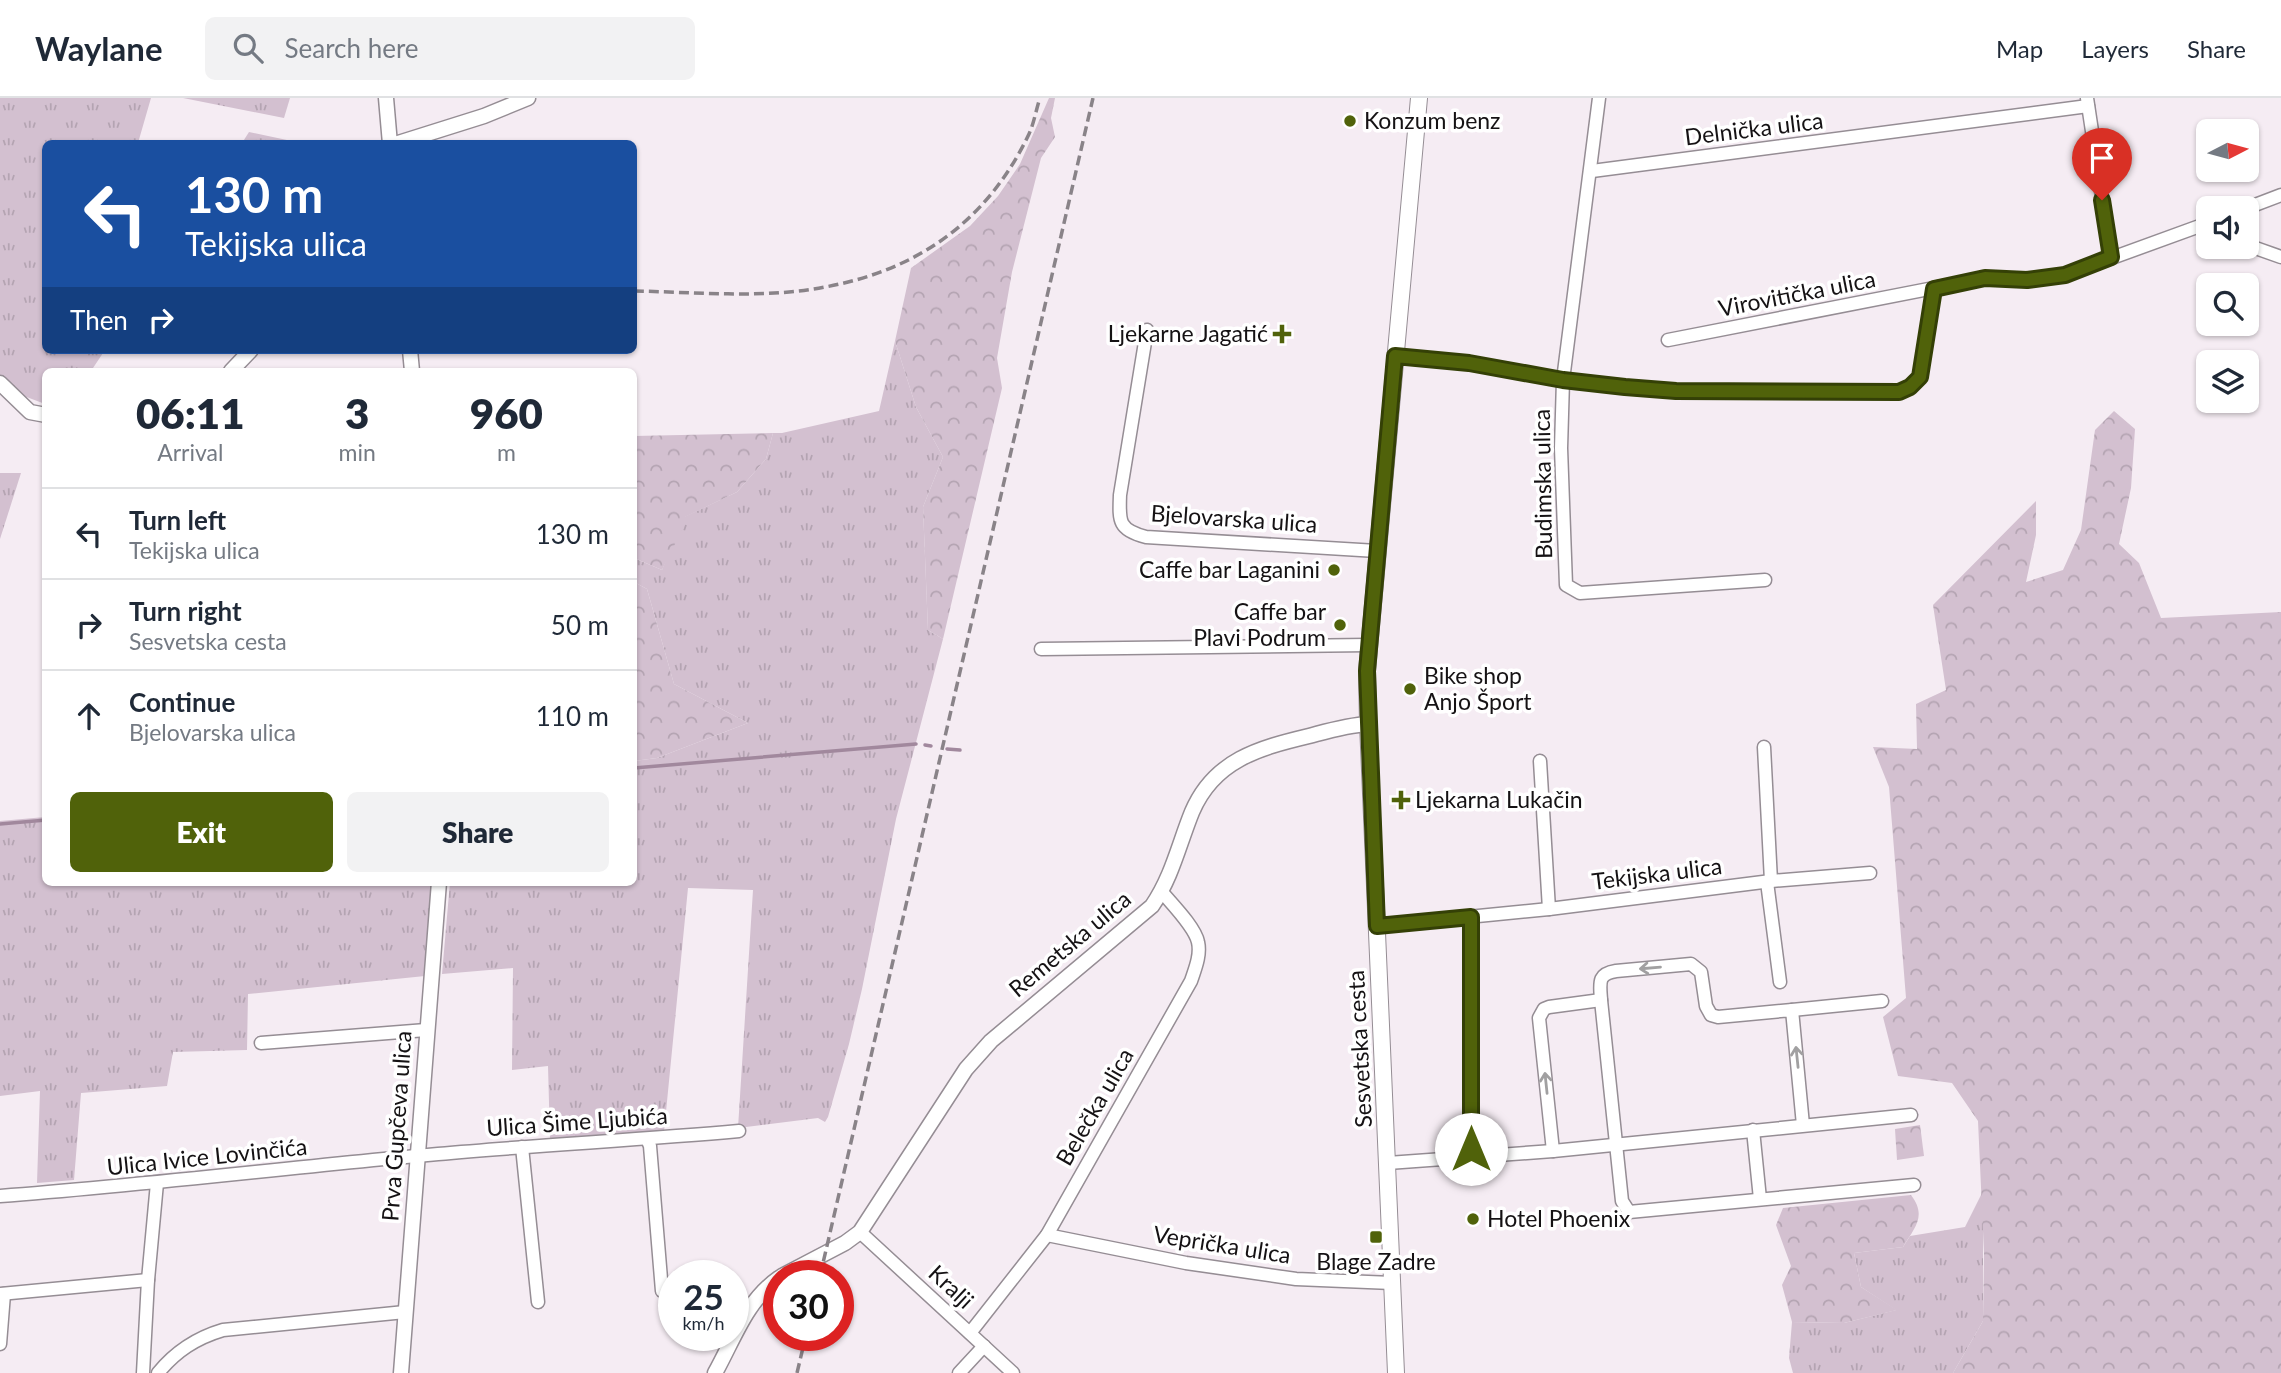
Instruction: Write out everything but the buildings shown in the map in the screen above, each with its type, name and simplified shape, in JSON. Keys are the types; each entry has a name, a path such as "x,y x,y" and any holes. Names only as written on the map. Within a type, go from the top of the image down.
{"main road":[{"path":"1368,724 1368,645 1377,551 1403,357 1419,98"},
{"name":"Sesvetska cesta","path":"1368,724 1396,1373"}],"street":[{"path":"386,98 391,140"},
{"path":"405,140 484,116 528,98"},
{"name":"Budimska ulica","path":"1599,98 1592,171 1563,380 1560,448 1566,585 1580,593 1765,580"},
{"path":"2087,102 2111,257"},
{"name":"Delnička ulica","path":"1592,171 2087,102"},
{"path":"2259,203 2281,195"},
{"name":"Virovitička ulica","path":"1668,340 1985,278 2027,280 2065,275 2196,230"},
{"path":"2259,249 2281,257"},
{"path":"1403,357 1469,363 1563,380 1676,391 1899,392 1910,387 1920,377 1934,289"},
{"name":"Bjelovarska ulica","path":"1147,330 1120,495 1119,516 1122,525 1135,534 1146,537 1377,551"},
{"path":"234,368 247,354"},
{"path":"0,383 30,412 42,414"},
{"path":"1041,649 1368,645"},
{"name":"Remetska ulica","path":"860,1232 966,1069 983,1050 1021,1014 1152,906 1162,892 1193,810 1207,788 1229,764 1246,754 1272,745 1368,724"},
{"path":"1764,747 1769,881 1780,982"},
{"path":"1539,761 1549,909"},
{"name":"Tekijska ulica","path":"1377,926 1549,909 1769,881 1870,873"},
{"name":"Prva Gupčeva ulica","path":"401,1373 439,886"},
{"name":"Belečka ulica","path":"970,1333 1047,1235 1191,981 1199,944 1195,934 1162,892"},
{"path":"1471,917 1471,1156"},
{"path":"1882,1001 1718,1017 1711,1015 1706,1006 1701,972 1690,964 1606,973 1600,982 1601,1000 1622,1201 1629,1212 1914,1185"},
{"path":"1553,1151 1539,1018 1549,1007 1601,1000"},
{"path":"1792,1010 1803,1125"},
{"path":"261,1043 426,1030"},
{"path":"1388,1163 1553,1151 1911,1115"},
{"path":"1752,1130 1760,1199"},
{"name":"Ulica Šime Ljubića","path":"417,1157 739,1131"},
{"path":"647,1139 650,1146 660,1260"},
{"path":"522,1147 538,1302"},
{"name":"Ulica Ivice Lovinčića","path":"0,1196 417,1157"},
{"path":"143,1373 157,1183"},
{"path":"812,1260 860,1232"},
{"name":"Kralji","path":"860,1232 1013,1373"},
{"name":"Veprička ulica","path":"1047,1235 1186,1263 1296,1279 1392,1283"},
{"path":"0,1344 2,1294 148,1280"},
{"path":"715,1373 750,1306 763,1291"},
{"path":"158,1373 188,1344 223,1329 405,1312"},
{"path":"959,1373 984,1346"}],"green space":[{"path":"0,98 151,98 139,140 42,140 42,354 102,354 93,368 42,368 42,403 24,396 0,376"},
{"path":"183,98 290,98 284,118"},
{"path":"1049,98 1055,98 1051,118 1055,137 1041,158 1012,272 997,358 1002,388 943,639 928,630 923,507 943,457 916,407 895,341 911,268 970,226 998,196 1020,164"},
{"path":"249,132 287,140 244,140"},
{"path":"895,341 916,407 943,457 923,507 928,630 943,639 896,819 862,989 828,1117 825,1122 818,1118 738,1128 753,890 688,888 664,1132 550,1139 548,1066 512,1070 513,968 442,974 450,886 637,886 637,761 657,758 748,723 674,684 647,589 637,584 637,559 662,570 684,517 737,492 766,459 773,433 879,411"},
{"path":"2114,411 2135,429 2131,488 2119,544 2139,563 2161,618 2281,612 2281,1373 1953,1373 1983,1321 1984,1253 1978,1121 1952,1083 1898,1076 1883,1017 1906,998 1889,787 1873,747 1917,749 1916,704 1946,690 1933,605 2036,501 2036,535 2026,582 2063,570 2081,530 2095,430"},
{"path":"773,433 766,459 737,492 685,517 686,522 662,570 637,559 637,436"},
{"path":"0,473 21,473 0,539"},
{"path":"637,584 647,589 674,684 748,723 657,758 637,761"},
{"path":"42,817 42,886 432,886 425,976 248,994 247,1050 173,1052 167,1086 81,1093 74,1180 37,1183 40,1091 0,1096 0,821"},
{"path":"1920,1125 1924,1156 1897,1160 1895,1129"},
{"path":"1983,1191 1983,1321 1953,1373 1793,1373 1789,1358 1792,1322 1844,1323 1896,1310 1861,1287 1854,1253 1903,1247 1910,1236 1965,1227"},
{"path":"1911,1195 1919,1215 1903,1247 1854,1253 1861,1287 1897,1310 1844,1323 1792,1322 1782,1285 1791,1266 1776,1225 1783,1208"}],"waterway":[{"path":"637,768 916,744"},
{"path":"925,745 931,746"},
{"path":"947,749 960,750"},
{"path":"0,824 42,820"}],"railway":[{"path":"637,291 730,294 802,291 859,279 891,268 920,254 947,236 971,216 993,192 1029,134 1040,98"},
{"path":"824,1260 1093,98"},
{"path":"797,1373 802,1351"}],"place":[{"name":"Konzum benz","path":"1350,121"},
{"name":"Ljekarne Jagatić","path":"1282,334"},
{"name":"Caffe bar Laganini","path":"1334,570"},
{"name":"Caffe bar Plavi Podrum","path":"1340,625"},
{"name":"Bike shop Anjo Šport","path":"1410,689"},
{"name":"Ljekarna Lukačin","path":"1401,800"},
{"name":"Hotel Phoenix","path":"1473,1219"},
{"name":"Blage Zadre","path":"1376,1237"}],"route":[{"path":"1471,1149 1471,917 1377,926 1367,671 1395,356 1469,363 1563,380 1676,391 1899,392 1910,387 1920,377 1934,289 1985,278 2027,280 2065,275 2111,257 2102,200"}]}
